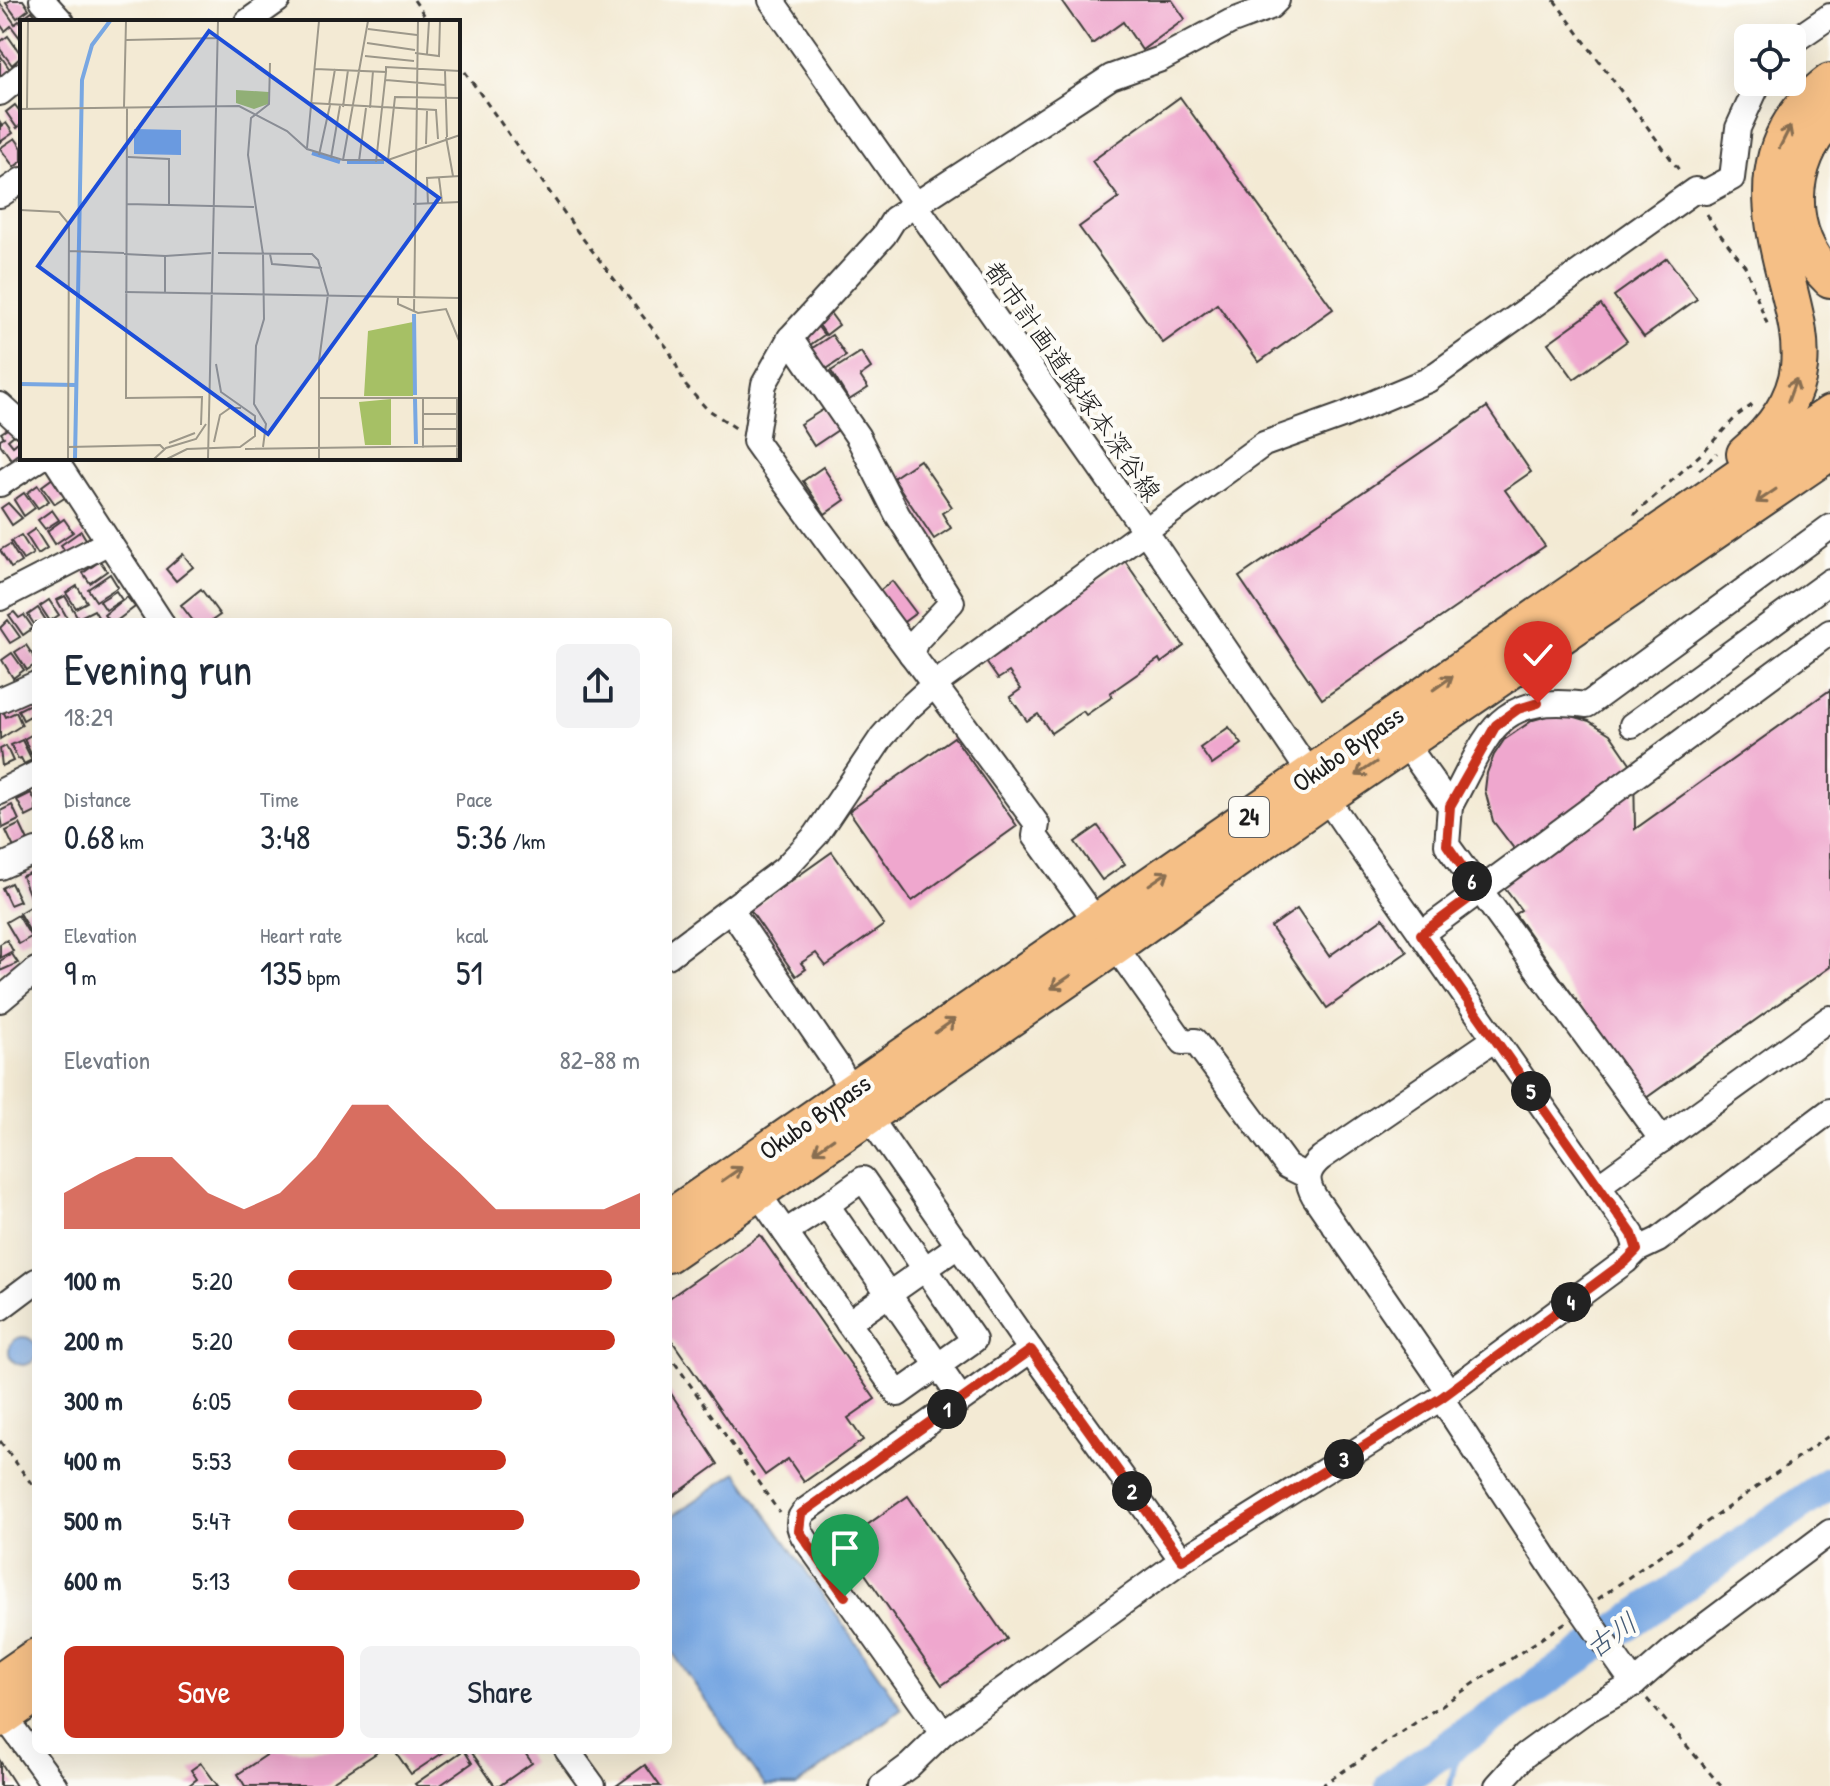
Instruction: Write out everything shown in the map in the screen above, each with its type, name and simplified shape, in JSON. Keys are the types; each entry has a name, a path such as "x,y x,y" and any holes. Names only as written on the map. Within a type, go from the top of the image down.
{"highway":[{"path":"1638,529 1761,441 1794,390 1799,370 1798,328 1774,231 1770,194 1772,172 1777,153 1798,114 1830,82"},
{"path":"1830,118 1810,142 1797,178 1795,198 1803,238 1811,256 1830,279"},
{"name":"Okubo Bypass","path":"672,1217 860,1103 1110,932 1320,785 1638,529 1830,414"},
{"name":"Okubo Bypass","path":"1320,785 1405,743 1830,452"},
{"name":"Okubo Bypass","path":"672,1251 757,1192 860,1103"},
{"path":"1,1706 32,1663"},
{"path":"1,1706 32,1695"}],"street":[{"path":"42,0 60,20"},
{"path":"250,20 278,0"},
{"name":"都市計画道路塚本深谷線","path":"771,0 1632,1234 1637,1250"},
{"path":"1277,0 1270,7 1230,22 1161,59 1111,77 900,212 884,235 790,338 764,384 755,441 863,592 1037,824 1035,836 1110,932 1183,1042 1195,1041 1287,1166 1307,1176"},
{"path":"1806,32 1830,16"},
{"path":"0,93 20,77"},
{"path":"672,953 784,869 816,835 882,737 935,684 1143,530 1264,444 1428,380 1695,190 1706,192 1732,178 1738,128 1753,96"},
{"path":"0,195 20,181"},
{"path":"790,338 858,437 897,514 952,602 916,641 911,654"},
{"path":"0,405 20,423"},
{"path":"0,484 37,460"},
{"path":"55,460 158,618"},
{"path":"1662,1140 1447,845 1450,806 1488,736 1508,714 1538,703 1587,705 1830,527"},
{"path":"0,598 109,542"},
{"path":"1632,725 1830,581"},
{"path":"1421,934 1830,632"},
{"path":"0,700 32,686"},
{"path":"1405,743 1450,806"},
{"path":"0,792 32,776"},
{"path":"0,867 32,853"},
{"path":"731,910 1031,1350 1182,1560"},
{"path":"0,1000 32,973"},
{"path":"1598,1186 1830,1018"},
{"path":"1495,1039 1313,1164 1307,1176 1308,1186 1582,1611 1634,1684"},
{"path":"882,1786 909,1766 943,1733 1182,1560 1445,1395 1637,1250 1658,1240 1830,1111"},
{"path":"757,1192 898,1394 974,1340 863,1179 785,1232"},
{"path":"827,1205 961,1399"},
{"path":"848,1323 959,1245"},
{"path":"0,1308 32,1284"},
{"path":"943,1733 807,1542 799,1526 801,1514 1031,1350"},
{"path":"1497,1786 1525,1755 1584,1712 1634,1684 1673,1650 1830,1532"},
{"path":"1,1706 32,1752"},
{"path":"33,1754 55,1786"},
{"path":"570,1754 593,1786"}],"path":[{"path":"414,0 428,20"},
{"path":"460,65 577,231 669,350 686,386 706,408 755,441"},
{"path":"1638,529 1738,415 1764,396"},
{"path":"672,1359 777,1511 799,1526"},
{"path":"0,1441 32,1485"},
{"path":"1634,1684 1721,1786"}],"water":[{"path":"17,1338 32,1340 32,1362 17,1364 10,1357 10,1345"},
{"path":"737,1472 902,1709 797,1786 765,1786 672,1652 672,1516"}],"building":[{"path":"23,0 29,9 17,18 6,3"},
{"path":"1061,0 1172,0 1185,19 1142,50 1123,22 1092,44"},
{"path":"0,3 15,24 20,20 20,38 11,26 5,31 0,24"},
{"path":"32,11 39,20 20,20"},
{"path":"8,36 20,53 20,58 12,65 0,49 0,42"},
{"path":"0,55 11,71 0,79"},
{"path":"1180,97 1333,309 1259,362 1217,304 1163,343 1079,227 1119,198 1092,161"},
{"path":"15,105 20,111 20,126 17,128 6,112"},
{"path":"0,123 2,126 6,123 13,133 0,142"},
{"path":"15,138 20,145 20,162 14,167 0,148"},
{"path":"1667,258 1697,299 1644,337 1614,296"},
{"path":"1601,305 1627,341 1574,379 1548,343"},
{"path":"825,306 839,325 826,335 812,315"},
{"path":"813,320 824,335 803,350 796,339"},
{"path":"832,335 846,356 822,372 808,351"},
{"path":"861,352 871,368 860,376 868,388 849,400 831,371"},
{"path":"1487,407 1531,472 1505,490 1545,546 1322,699 1239,577"},
{"path":"824,409 838,430 814,446 800,424"},
{"path":"9,428 14,435 8,440 13,446 18,442 20,444 20,452 11,459 0,444 0,439 4,437 1,433"},
{"path":"920,460 952,507 942,513 951,528 934,539 893,478"},
{"path":"823,467 845,500 825,514 803,481"},
{"path":"53,478 66,497 55,504 42,486"},
{"path":"38,485 49,501 38,508 27,493"},
{"path":"24,493 35,508 24,516 14,500"},
{"path":"8,503 22,518 12,525 1,508"},
{"path":"52,510 59,520 45,529 38,520"},
{"path":"64,519 73,532 55,544 47,531"},
{"path":"35,529 47,548 38,554 26,535"},
{"path":"81,531 89,544 69,557 61,545"},
{"path":"21,535 33,554 23,560 11,541"},
{"path":"10,544 21,562 11,568 0,550"},
{"path":"183,554 193,567 176,581 166,569"},
{"path":"100,561 107,571 90,583 83,573"},
{"path":"1125,561 1184,646 1161,663 1159,659 1110,693 1112,697 1086,715 1083,711 1051,733 1038,714 1027,721 1010,697 1021,689 1009,672 998,679 984,659"},
{"path":"110,574 118,587 96,601 88,589"},
{"path":"892,581 916,613 897,627 873,596"},
{"path":"77,586 87,602 76,608 66,593"},
{"path":"201,589 220,615 216,618 191,618 181,605"},
{"path":"116,591 122,600 106,610 100,601"},
{"path":"65,596 77,616 67,618 57,600"},
{"path":"127,597 135,607 120,618 107,618 104,615"},
{"path":"49,600 59,615 48,618 40,606"},
{"path":"38,608 44,618 32,618 32,621 28,615"},
{"path":"94,610 99,618 83,618"},
{"path":"14,612 19,618 24,615 32,629 23,635 9,615"},
{"path":"8,620 20,637 10,643 0,628"},
{"path":"26,645 32,654 32,667 27,670 15,652"},
{"path":"12,653 24,670 13,678 2,660"},
{"path":"1830,690 1830,967 1646,1098 1515,914 1521,910 1503,886 1515,850 1493,821 1485,790 1494,755 1504,740 1533,720 1551,715 1589,721 1610,734 1634,769 1635,829"},
{"path":"32,703 32,715 23,720 18,710"},
{"path":"3,711 6,717 16,712 22,725 0,739 0,713"},
{"path":"1229,727 1242,744 1212,765 1200,748"},
{"path":"32,735 32,754 31,754 24,739"},
{"path":"954,737 1017,826 912,901 849,811"},
{"path":"22,740 32,760 24,764 11,745"},
{"path":"6,746 13,761 2,766 0,749"},
{"path":"31,793 32,814 26,817 17,800"},
{"path":"12,805 19,820 3,828 0,811"},
{"path":"20,824 29,843 15,850 6,831"},
{"path":"1098,826 1125,864 1102,880 1075,842"},
{"path":"832,852 884,925 826,966 816,953 801,963 806,969 796,976 750,910"},
{"path":"32,872 32,899 31,899 22,876"},
{"path":"11,883 20,901 10,905 2,888"},
{"path":"32,908 32,935 19,913"},
{"path":"1297,909 1329,956 1383,918 1407,952 1327,1008 1271,927"},
{"path":"18,915 31,937 19,944 6,922"},
{"path":"7,940 13,951 0,958 0,944"},
{"path":"12,954 18,963 0,971 0,961"},
{"path":"760,1235 875,1399 848,1418 863,1440 804,1482 788,1459 765,1475 672,1341 672,1296"},
{"path":"672,1395 718,1464 672,1497"},
{"path":"908,1496 1007,1639 942,1685 843,1542"},
{"path":"268,1754 375,1754 326,1786 245,1786 238,1774"},
{"path":"397,1754 441,1754 411,1774"},
{"path":"458,1754 466,1754 472,1763 439,1786 415,1784"},
{"path":"473,1754 526,1754 532,1763 495,1786"},
{"path":"0,1761 16,1786 0,1786"},
{"path":"201,1763 218,1786 188,1786 197,1779 191,1770"},
{"path":"645,1765 660,1786 616,1786"}],"waterway":[{"path":"141,570 172,618"},
{"name":"古川","path":"1392,1786 1830,1483"},
{"path":"1450,1786 1460,1739"}],"route":[{"path":"845,1596 799,1531 801,1514 1031,1350 1182,1560 1441,1398 1637,1250 1632,1234 1421,934 1479,891 1447,845 1450,806 1496,725 1508,714 1538,703"}]}
